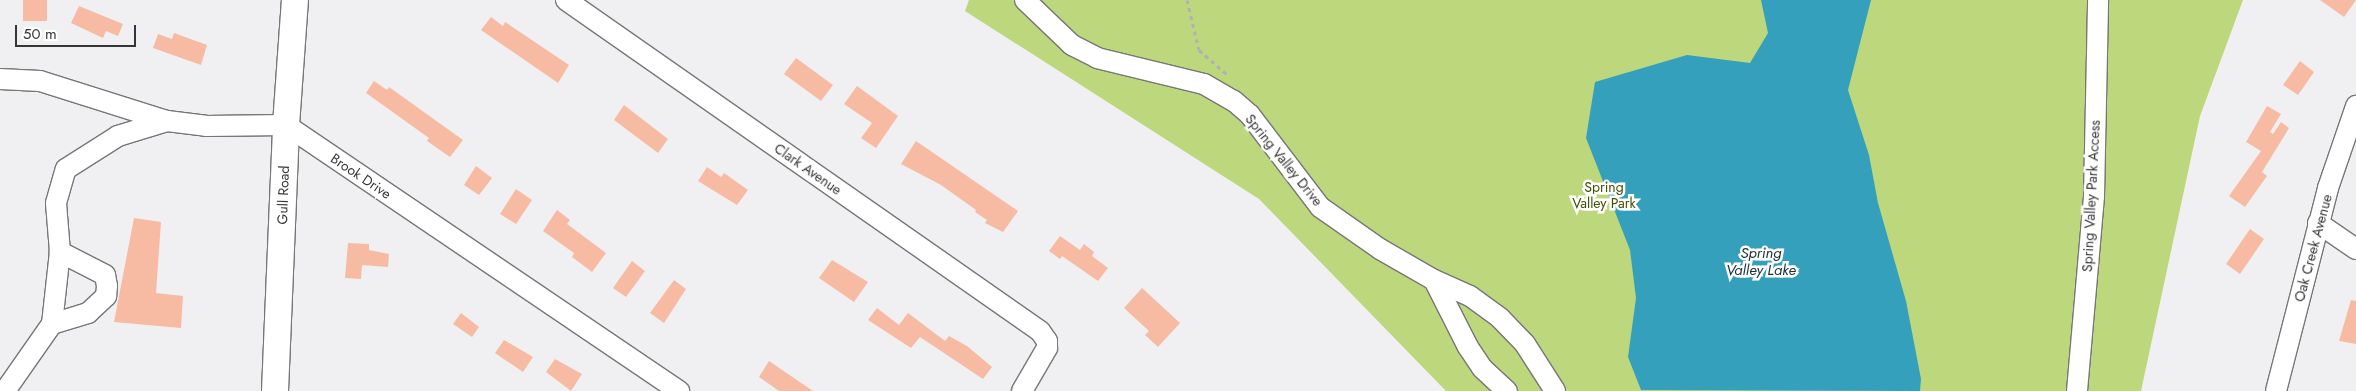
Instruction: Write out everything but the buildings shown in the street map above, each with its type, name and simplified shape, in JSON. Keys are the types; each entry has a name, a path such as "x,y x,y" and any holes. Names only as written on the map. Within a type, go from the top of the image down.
{"main road":[{"name":"Gull Road","path":"275,391 286,126 295,0"}],"street":[{"name":"Clark Avenue","path":"566,0 1040,331 1047,340 1042,362 1022,391"},
{"name":"Spring Valley Drive","path":"1026,0 1072,45 1097,58 1204,84 1234,101 1250,115 1320,207 1380,249 1434,280 1470,296 1500,318 1525,344 1555,391"},
{"name":"Spring Valley Park Access","path":"2077,391 2094,196 2098,0"},
{"path":"0,79 40,81 166,121 206,126 286,126"},
{"name":"Oak Creek Avenue","path":"2276,391 2318,224 2356,106"},
{"path":"5,391 52,324 60,252 56,203 66,169 118,136 166,121"},
{"name":"Brook Drive","path":"286,126 679,391"},
{"path":"2318,224 2356,248"},
{"path":"52,324 88,313 106,296 108,286 105,275 60,252"},
{"path":"1434,280 1468,346 1482,368 1507,391"}],"path":[{"path":"1187,0 1199,50 1231,78"}],"green space":[{"name":"Spring Valley Park","path":"969,0 2243,0 2200,116 2141,391 1446,391 1259,199 965,11"}],"water":[{"name":"Spring Valley Lake","path":"1761,0 1871,0 1848,90 1869,155 1878,203 1906,301 1921,379 1920,391 1641,390 1628,357 1636,298 1630,250 1586,138 1595,82 1687,55 1750,63 1768,33"}]}
